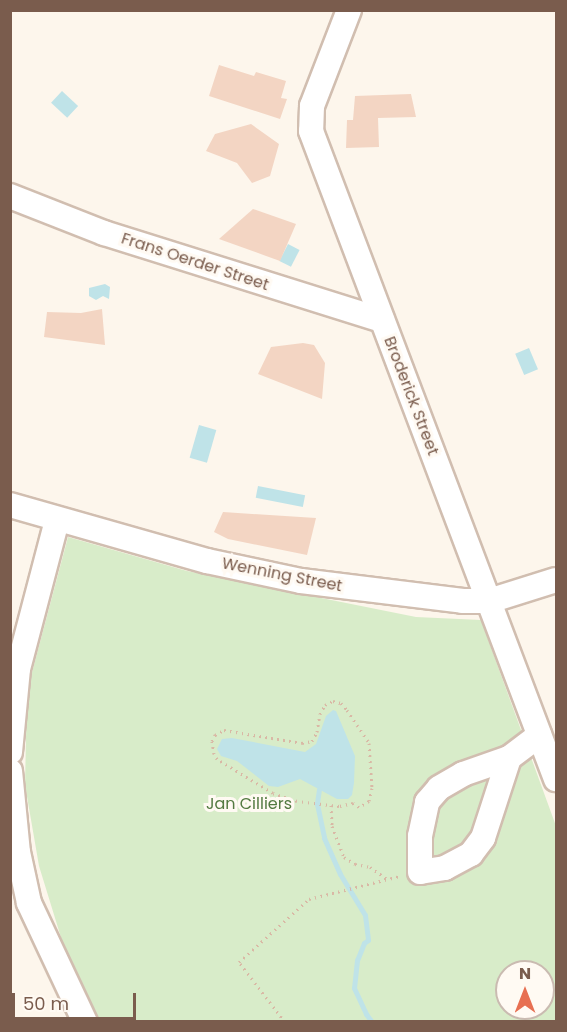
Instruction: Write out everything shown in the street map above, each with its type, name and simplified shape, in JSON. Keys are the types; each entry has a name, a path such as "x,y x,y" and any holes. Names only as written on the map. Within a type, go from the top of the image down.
{"street":[{"name":"Broderick Street","path":"349,10 312,106 311,131 556,779"},
{"name":"Frans Oerder Street","path":"10,196 104,233 381,320"},
{"name":"Wenning Street","path":"10,505 207,561 301,581 431,598 489,601 556,580"},
{"path":"10,752 18,669 57,520"},
{"path":"509,758 483,838 471,854 445,868 420,872 420,836 427,802 439,788 463,774 509,758 539,735"},
{"path":"10,771 18,852 29,903 85,1022"}],"path":[{"path":"333,701 341,703 369,743 372,788 369,801 359,807 353,803 331,805 297,801 255,783 217,759 212,749 215,735 229,730 306,743 315,738 320,714 325,705 333,701"},
{"path":"331,805 332,825 344,857 355,864 370,867 387,879"},
{"path":"285,1022 239,962 309,899 420,872"}],"green space":[{"name":"Jan Cilliers","path":"68,537 187,571 416,617 481,620 556,826 556,1021 99,1021 63,944 39,866 25,785 27,691"}],"water":[{"path":"62,91 78,106 67,118 51,103"},
{"path":"288,244 300,250 291,267 279,261"},
{"path":"105,284 110,287 109,299 103,296 96,300 89,296 89,288"},
{"path":"529,348 538,369 524,375 515,354"},
{"path":"199,425 216,430 207,463 190,458"},
{"path":"258,486 305,495 303,507 256,498"},
{"path":"333,710 336,711 355,756 354,783 352,795 348,799 337,799 300,779 278,787 269,786 237,761 221,756 217,749 222,739 232,738 305,752 316,744 326,716"}],"building":[{"path":"219,65 254,76 256,72 286,81 281,98 287,99 280,119 209,96"},
{"path":"411,94 416,117 378,118 379,147 346,148 347,120 353,120 355,96"},
{"path":"251,124 279,144 270,176 252,183 237,163 206,151 215,134"},
{"path":"253,209 296,224 280,261 219,239"},
{"path":"102,309 105,345 44,337 47,312 81,313"},
{"path":"303,343 314,345 325,363 322,399 258,374 271,347"},
{"path":"223,512 316,518 307,555 228,539 214,532"}],"waterway":[{"path":"319,789 317,804 324,838 340,874 365,915 368,940 364,943 357,960 354,988 372,1022"}]}
